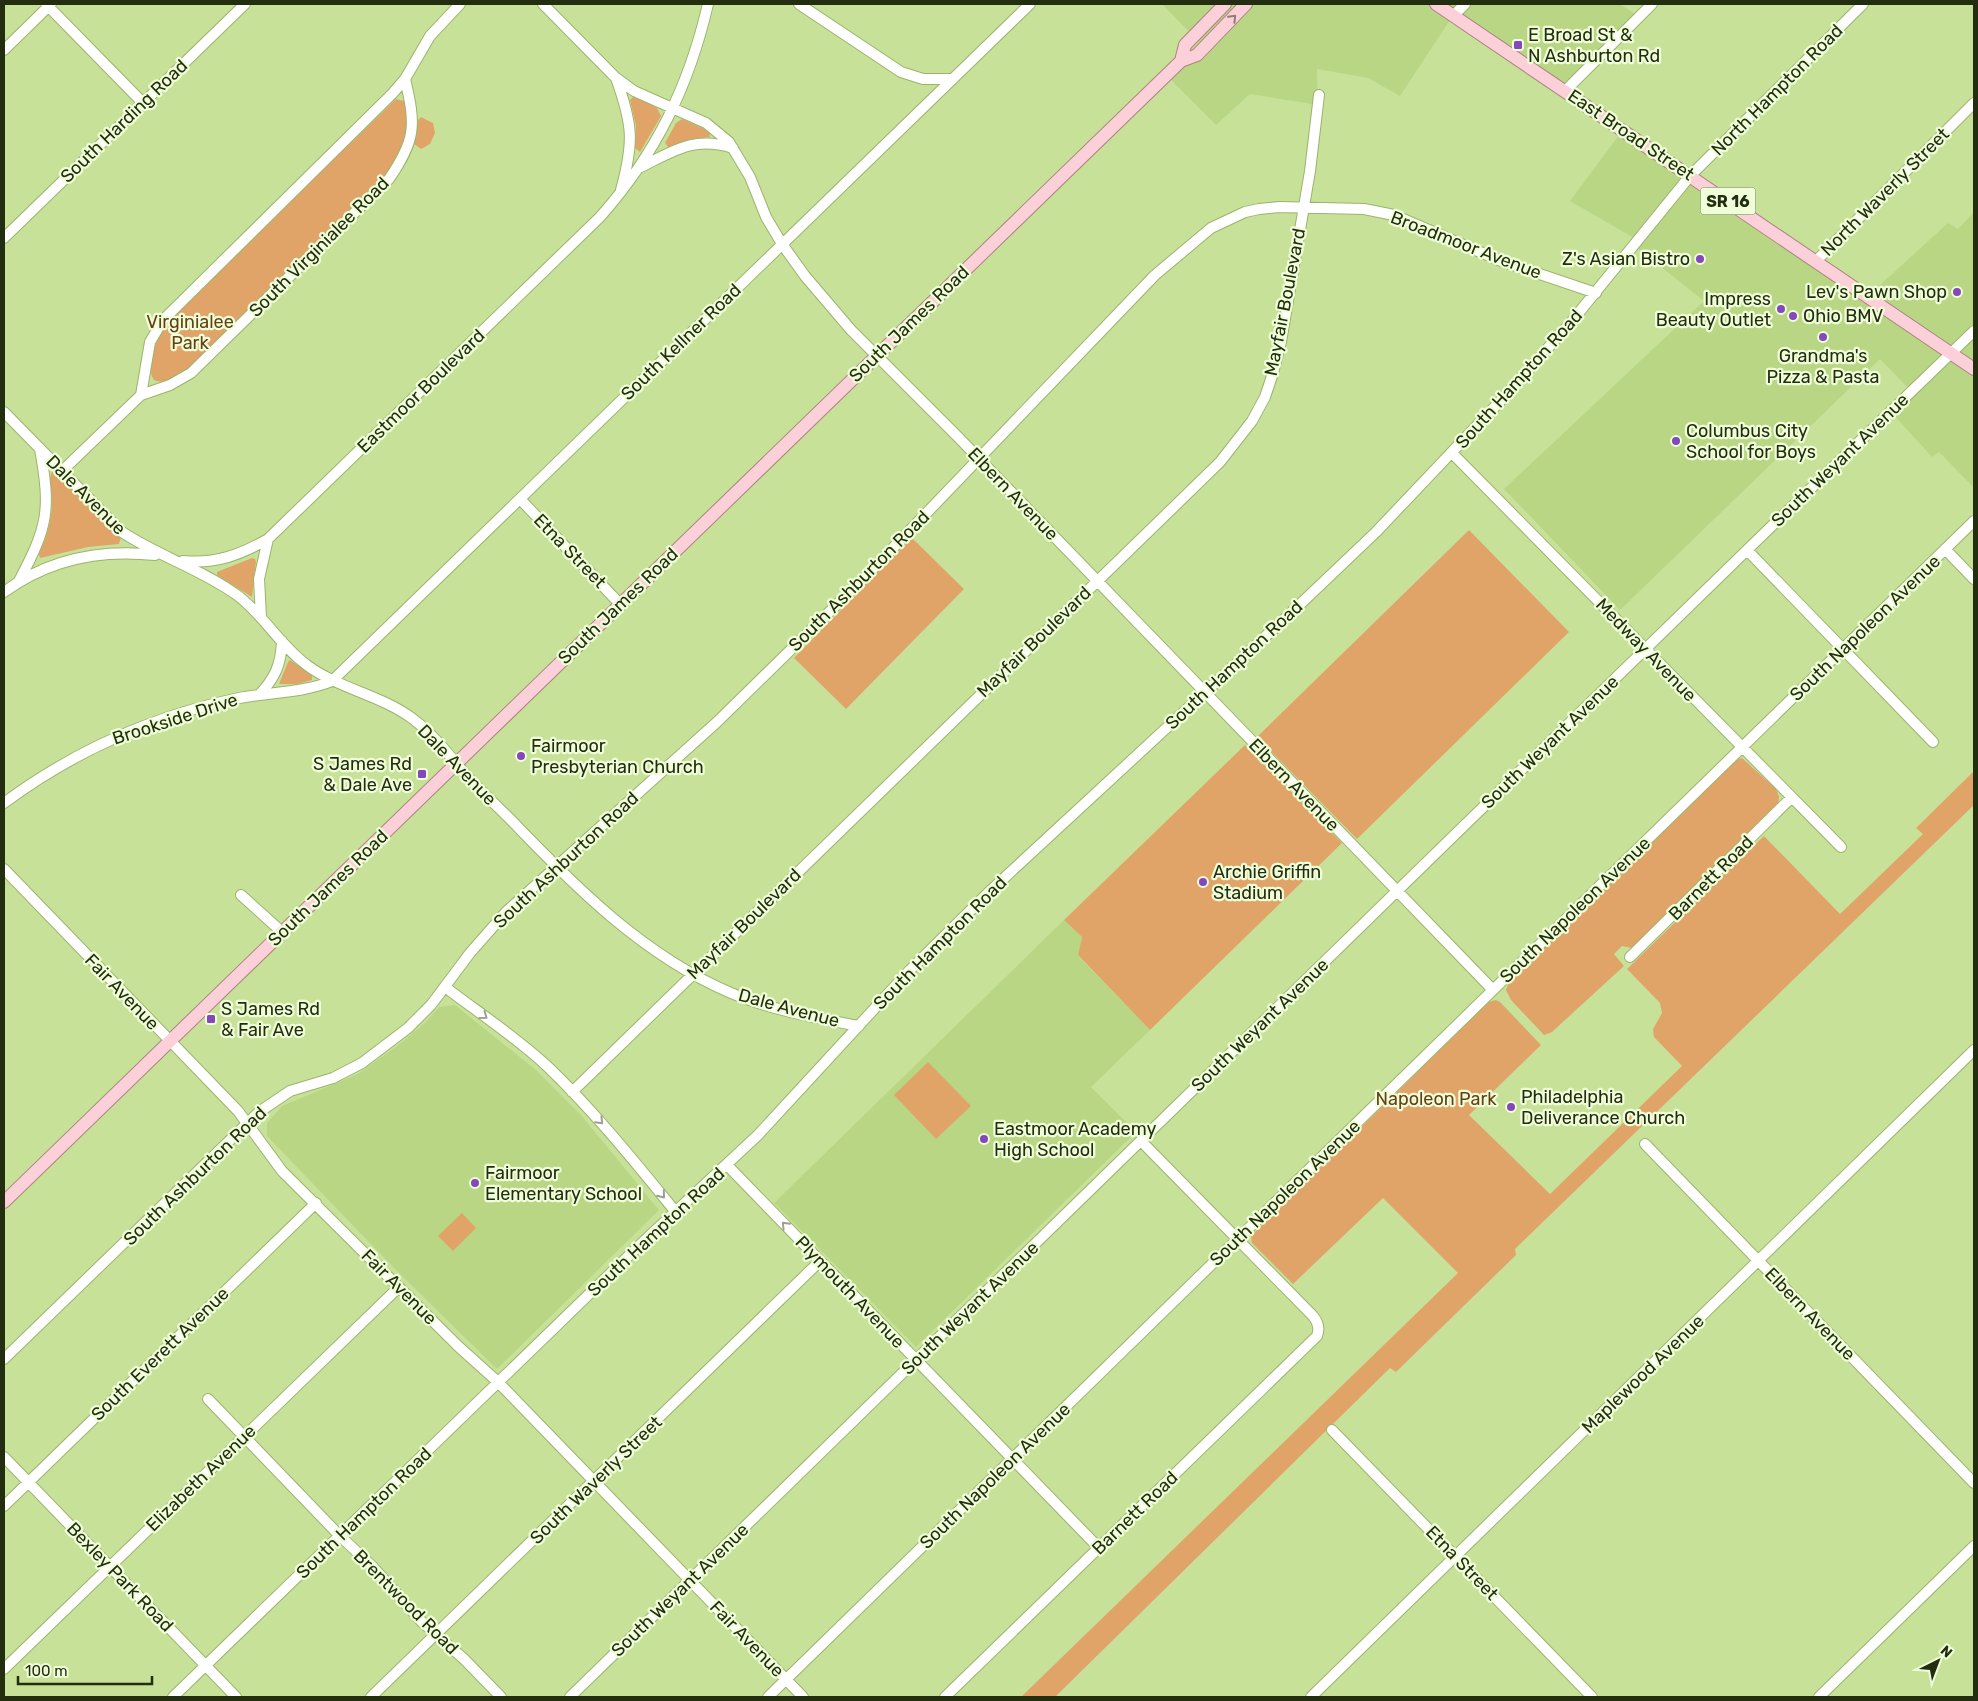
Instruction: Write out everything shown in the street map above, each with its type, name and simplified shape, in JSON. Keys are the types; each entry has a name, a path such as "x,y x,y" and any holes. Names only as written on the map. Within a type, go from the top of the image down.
{"main road":[{"name":"South James Road","path":"4,1202 1181,61 1186,45 1225,4"},
{"path":"1181,61 1197,55 1246,4"},
{"name":"East Broad Street","path":"1436,4 1974,368"}],"street":[{"name":"South Harding Road","path":"4,238 245,4"},
{"path":"140,395 150,342 163,320 376,112 405,79 430,36 460,4"},
{"name":"Elbern Avenue","path":"544,4 615,77 634,91 696,118 714,129 734,148 750,177 766,217 782,244 826,302 1493,990"},
{"name":"Eastmoor Boulevard","path":"4,592 46,566 77,557 131,552 199,563 238,555 268,539 591,226 620,195 640,168 673,109 708,4"},
{"path":"799,4 901,72 923,79 952,79"},
{"name":"South Kellner Road","path":"332,681 1030,4"},
{"path":"1453,16 1465,4"},
{"path":"1565,91 1652,4"},
{"name":"North Hampton Road","path":"1690,176 1863,4"},
{"path":"4,50 48,5 143,103"},
{"path":"615,77 630,123 629,158 620,195"},
{"name":"South Virginialee Road","path":"62,471 140,395 170,385 191,373 389,179 406,154 411,131 413,108 405,79"},
{"name":"Mayfair Boulevard","path":"572,1092 1220,462 1252,421 1265,397 1277,358 1303,207 1319,95"},
{"name":"North Waverly Street","path":"1816,261 1974,103"},
{"path":"640,168 677,150 697,144 715,142 734,148"},
{"name":"South Hampton Road","path":"173,1697 675,1211 726,1165 910,970 1016,866 1376,532 1506,395 1596,293 1690,176"},
{"name":"South Ashburton Road","path":"4,1359 248,1123 275,1100 290,1092 333,1078 371,1057 408,1028 445,987 483,936 506,912 717,722 868,574 1155,275 1192,242 1211,228 1245,212 1279,207 1303,207"},
{"name":"Broadmoor Avenue","path":"1303,207 1364,209 1394,215 1501,261 1596,293"},
{"name":"South Weyant Avenue","path":"570,1697 1974,331"},
{"name":"Dale Avenue","path":"4,412 122,532 141,545 196,570 236,595 261,617 307,665 332,681 396,707 430,734 516,826 622,926 693,974 732,993 762,1004 859,1026"},
{"path":"19,581 36,550 45,522 47,496 40,449"},
{"name":"Medway Avenue","path":"1452,453 1742,749 1841,847"},
{"name":"Etna Street","path":"520,499 620,604"},
{"name":"South Napoleon Avenue","path":"768,1697 1974,521"},
{"path":"261,617 259,579 268,539"},
{"path":"1747,550 1933,742"},
{"path":"1946,550 1974,579"},
{"path":"259,695 272,682 279,669 282,641"},
{"name":"Brookside Drive","path":"4,803 39,777 91,748 162,720 205,706 259,695 311,688 332,681"},
{"name":"Barnett Road","path":"1630,957 1791,798"},
{"name":"Fair Avenue","path":"4,869 248,1123 272,1158 459,1347 498,1382 803,1697"},
{"path":"242,895 282,932"},
{"path":"445,987 509,1034 546,1066 608,1130 675,1211"},
{"name":"Maplewood Avenue","path":"1311,1697 1974,1050"},
{"path":"1141,1141 1238,1239"},
{"name":"Elbern Avenue","path":"1645,1144 1974,1483"},
{"name":"Plymouth Avenue","path":"726,1165 1099,1548"},
{"name":"South Everett Avenue","path":"4,1506 316,1203"},
{"name":"Barnett Road","path":"945,1697 1317,1336 1319,1326 1313,1316 1238,1239"},
{"name":"South Waverly Street","path":"371,1697 820,1261"},
{"name":"Elizabeth Avenue","path":"4,1669 399,1287"},
{"name":"Brentwood Road","path":"208,1399 340,1536 373,1567 404,1604 435,1635 464,1659 501,1697"},
{"name":"Etna Street","path":"1332,1430 1592,1697"},
{"name":"Bexley Park Road","path":"4,1457 236,1697"},
{"path":"1819,1697 1974,1546"}],"shaded area":[{"path":"1162,4 1620,4 1638,16 1564,92 1454,14 1400,96 1368,78 1317,69 1318,105 1250,94 1216,125 1165,74 1199,42"},
{"path":"1622,131 1868,296 1948,223 1958,229 1974,212 1974,488 1939,452 1932,457 1890,411 1910,390 1880,359 1620,610 1504,489 1704,301 1637,248 1641,242 1570,201"},
{"name":"Eastmoor Academy High School","path":"1064,920 1082,937 1078,956 1150,1030 1091,1087 1136,1132 916,1347 774,1203"},
{"name":"Fairmoor Elementary School","path":"455,1005 536,1070 581,1115 659,1210 497,1369 393,1267 267,1136 267,1123 282,1106 358,1074 397,1046 426,1022 439,1007"}],"green space":[{"path":"634,96 657,108 661,116 640,152 635,148 636,126 630,100"},
{"name":"Virginialee Park","path":"396,99 404,101 407,106 407,129 398,158 384,178 190,367 178,376 168,380 154,380 150,365 154,347 172,316"},
{"path":"421,117 433,123 435,133 430,144 421,149 414,144 418,120"},
{"path":"682,119 709,131 710,137 691,139 669,148 665,143 676,123"},
{"path":"52,472 55,472 121,537 119,544 88,547 40,558 39,554 47,533 52,511 50,481"},
{"path":"1469,530 1569,632 1357,839 1257,737"},
{"path":"912,538 964,589 846,709 794,658"},
{"path":"252,558 256,562 252,597 217,575 217,572"},
{"path":"290,660 312,675 312,680 297,684 279,684"},
{"name":"Archie Griffin Stadium","path":"1245,745 1342,843 1150,1030 1078,955 1082,937 1064,920"},
{"path":"1742,758 1776,789 1779,797 1778,806 1632,948 1622,946 1614,954 1624,966 1552,1032 1544,1035 1511,1000 1506,990 1509,982 1736,760"},
{"name":"Napoleon Park","path":"1974,771 1974,805 1515,1249 1516,1255 1396,1372 1390,1368 1055,1697 1021,1697 1458,1273 1383,1198 1293,1284 1252,1243 1251,1236 1488,1002 1496,1000 1500,1002 1541,1045 1469,1115 1550,1194 1682,1066 1654,1037 1653,1029 1662,1013 1660,1003 1627,969 1764,836 1840,914 1923,834 1916,828"},
{"path":"928,1062 971,1106 936,1139 894,1095"},
{"path":"462,1213 476,1228 453,1251 438,1236"}],"place":[{"name":"E Broad St & N Ashburton Rd","path":"1518,45"},
{"name":"Z's Asian Bistro","path":"1700,259"},
{"name":"Lev's Pawn Shop","path":"1957,292"},
{"name":"Impress Beauty Outlet","path":"1781,309"},
{"name":"Ohio BMV","path":"1793,316"},
{"name":"Grandma's Pizza & Pasta","path":"1823,337"},
{"name":"Columbus City School for Boys","path":"1676,441"},
{"name":"Fairmoor Presbyterian Church","path":"521,756"},
{"name":"S James Rd & Dale Ave","path":"422,774"},
{"name":"Archie Griffin Stadium","path":"1203,882"},
{"name":"S James Rd & Fair Ave","path":"211,1019"},
{"name":"Philadelphia Deliverance Church","path":"1511,1107"},
{"name":"Eastmoor Academy High School","path":"984,1139"},
{"name":"Fairmoor Elementary School","path":"475,1183"}]}
